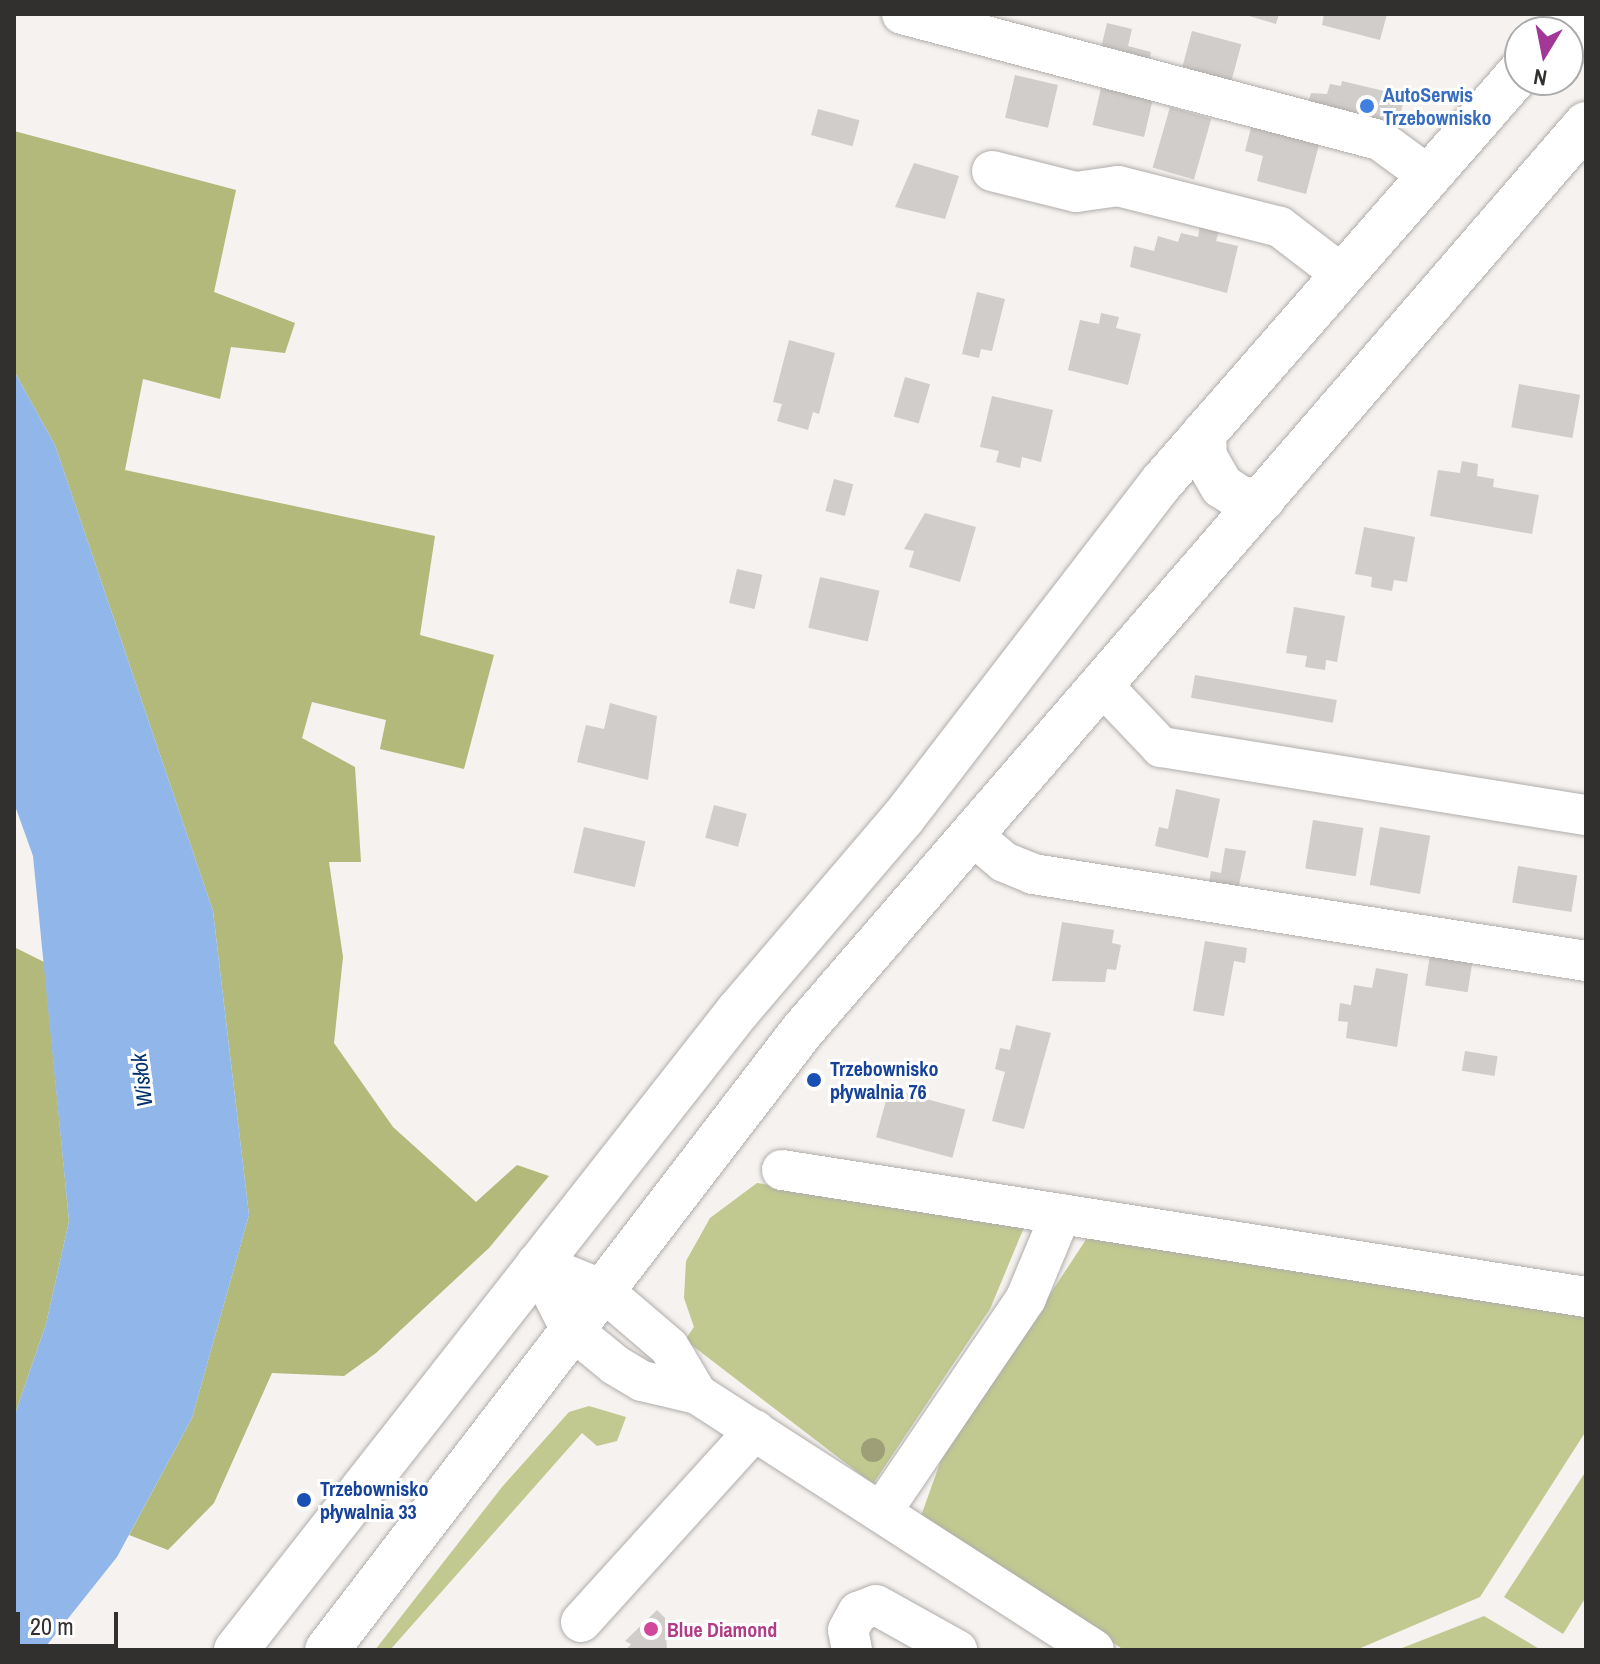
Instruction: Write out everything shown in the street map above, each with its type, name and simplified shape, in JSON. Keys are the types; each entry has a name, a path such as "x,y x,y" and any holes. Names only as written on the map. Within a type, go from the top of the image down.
{"main road":[{"path":"236,1650 537,1263 903,818 1204,433 1426,174 1504,89"},
{"path":"327,1650 570,1328 802,1031 1586,124"},
{"path":"1204,433 1205,457 1222,486 1241,499 1263,499"}],"street":[{"path":"902,14 1381,141 1426,174"},
{"path":"992,171 1076,192 1118,186 1280,227 1340,273"},
{"path":"1101,684 1161,747 1586,815"},
{"path":"971,834 1004,862 1033,874 1586,961"},
{"path":"782,1170 1586,1297"},
{"path":"882,1511 1026,1298 1061,1214"},
{"path":"537,1263 601,1289 669,1347 697,1394"},
{"path":"537,1263 570,1328 642,1381 697,1394 1094,1650"},
{"path":"581,1622 755,1430"},
{"path":"852,1650 848,1630 858,1612 876,1605 957,1650"}],"green space":[{"path":"14,131 236,190 214,292 295,323 285,353 231,347 220,399 143,379 125,470 435,536 420,635 494,655 464,769 380,749 386,720 312,702 302,738 355,767 361,862 329,862 343,957 334,1043 393,1127 476,1202 517,1165 549,1176 489,1248 376,1353 344,1376 272,1373 214,1503 168,1550 129,1535 192,1418 249,1215 213,911 55,445 14,371"},
{"path":"14,947 44,962 69,1221 46,1324 14,1417"},
{"path":"757,1183 1025,1225 990,1309 873,1484 685,1340 694,1327 684,1298 686,1261 710,1218"},
{"path":"1089,1235 1586,1317 1586,1431 1480,1597 1356,1650 1124,1650 921,1516 941,1460"},
{"path":"589,1406 626,1417 617,1441 597,1446 582,1433 390,1650 375,1650 502,1487 569,1412"},
{"path":"1586,1471 1586,1597 1563,1634 1504,1597"},
{"path":"1484,1616 1541,1650 1397,1650"}],"water":[{"name":"Wisłok","path":"14,371 55,445 213,911 249,1215 192,1418 117,1557 43,1650 14,1650 14,1417 46,1324 69,1221 33,856 14,803"}],"building":[{"path":"1242,14 1279,14 1276,24"},
{"path":"1324,14 1387,14 1380,40 1322,25"},
{"path":"1107,23 1132,29 1128,46 1151,52 1148,64 1100,52"},
{"path":"1192,31 1241,44 1228,95 1178,82"},
{"path":"1015,75 1058,85 1048,128 1005,118"},
{"path":"1342,81 1405,96 1396,130 1307,107 1311,93 1327,94 1330,84 1341,86"},
{"path":"1101,88 1153,100 1144,137 1092,125"},
{"path":"1170,107 1211,119 1194,179 1153,168"},
{"path":"818,109 860,120 853,146 811,135"},
{"path":"1252,124 1320,141 1306,194 1257,181 1263,156 1245,151"},
{"path":"914,163 959,176 945,219 895,207"},
{"path":"1200,226 1219,231 1216,241 1238,246 1227,293 1130,267 1134,246 1154,251 1158,236 1178,242 1181,233 1198,237"},
{"path":"977,292 1005,299 992,351 981,349 979,358 962,354"},
{"path":"1101,313 1119,317 1116,328 1141,334 1128,385 1068,370 1080,320 1099,324"},
{"path":"789,340 835,353 819,414 813,412 808,430 777,421 782,404 773,402"},
{"path":"905,377 930,384 919,424 894,416"},
{"path":"1519,384 1580,395 1572,438 1511,427"},
{"path":"992,396 1053,410 1041,462 1022,457 1020,468 996,462 999,451 980,447"},
{"path":"1462,461 1478,464 1477,476 1494,479 1493,487 1539,495 1532,534 1430,516 1438,470 1460,473"},
{"path":"834,479 853,484 845,516 825,511"},
{"path":"925,513 976,527 960,582 909,567 914,551 904,549"},
{"path":"1364,527 1415,537 1407,582 1394,580 1392,591 1371,587 1372,577 1355,574"},
{"path":"737,569 762,575 754,609 729,603"},
{"path":"820,577 879,591 868,641 808,628"},
{"path":"1294,607 1345,616 1337,662 1326,660 1325,670 1305,667 1307,656 1286,653"},
{"path":"1195,675 1337,700 1333,723 1191,698"},
{"path":"610,703 657,716 648,780 577,762 586,725 604,729"},
{"path":"1176,789 1220,799 1208,858 1155,846 1159,827 1168,829"},
{"path":"714,805 747,814 738,847 705,838"},
{"path":"1313,820 1363,828 1356,876 1305,868"},
{"path":"584,827 645,841 635,887 573,873"},
{"path":"1380,827 1430,836 1420,894 1370,885"},
{"path":"1225,848 1246,851 1237,895 1208,890 1211,871 1221,873"},
{"path":"1518,866 1577,875 1571,912 1512,903"},
{"path":"1062,922 1114,930 1112,943 1121,945 1116,970 1107,969 1105,982 1052,981"},
{"path":"1205,941 1247,948 1245,963 1234,961 1224,1016 1193,1011"},
{"path":"1430,955 1472,962 1468,992 1425,986"},
{"path":"1376,968 1408,974 1397,1047 1346,1038 1348,1022 1338,1021 1340,1003 1351,1005 1354,985 1372,988"},
{"path":"1016,1025 1051,1033 1024,1129 992,1121 1005,1072 995,1069 1000,1048 1010,1050"},
{"path":"1465,1051 1498,1056 1494,1076 1462,1071"},
{"path":"889,1089 965,1109 952,1158 876,1137"},
{"name":"Blue Diamond","path":"657,1610 665,1618 667,1650 626,1650 631,1644 625,1641"}],"place":[{"name":"AutoSerwis Trzebownisko","path":"1367,106"},
{"name":"Trzebownisko pływalnia 76","path":"814,1080"},
{"name":"Trzebownisko pływalnia 33","path":"304,1500"},
{"name":"Blue Diamond","path":"651,1629"}]}
